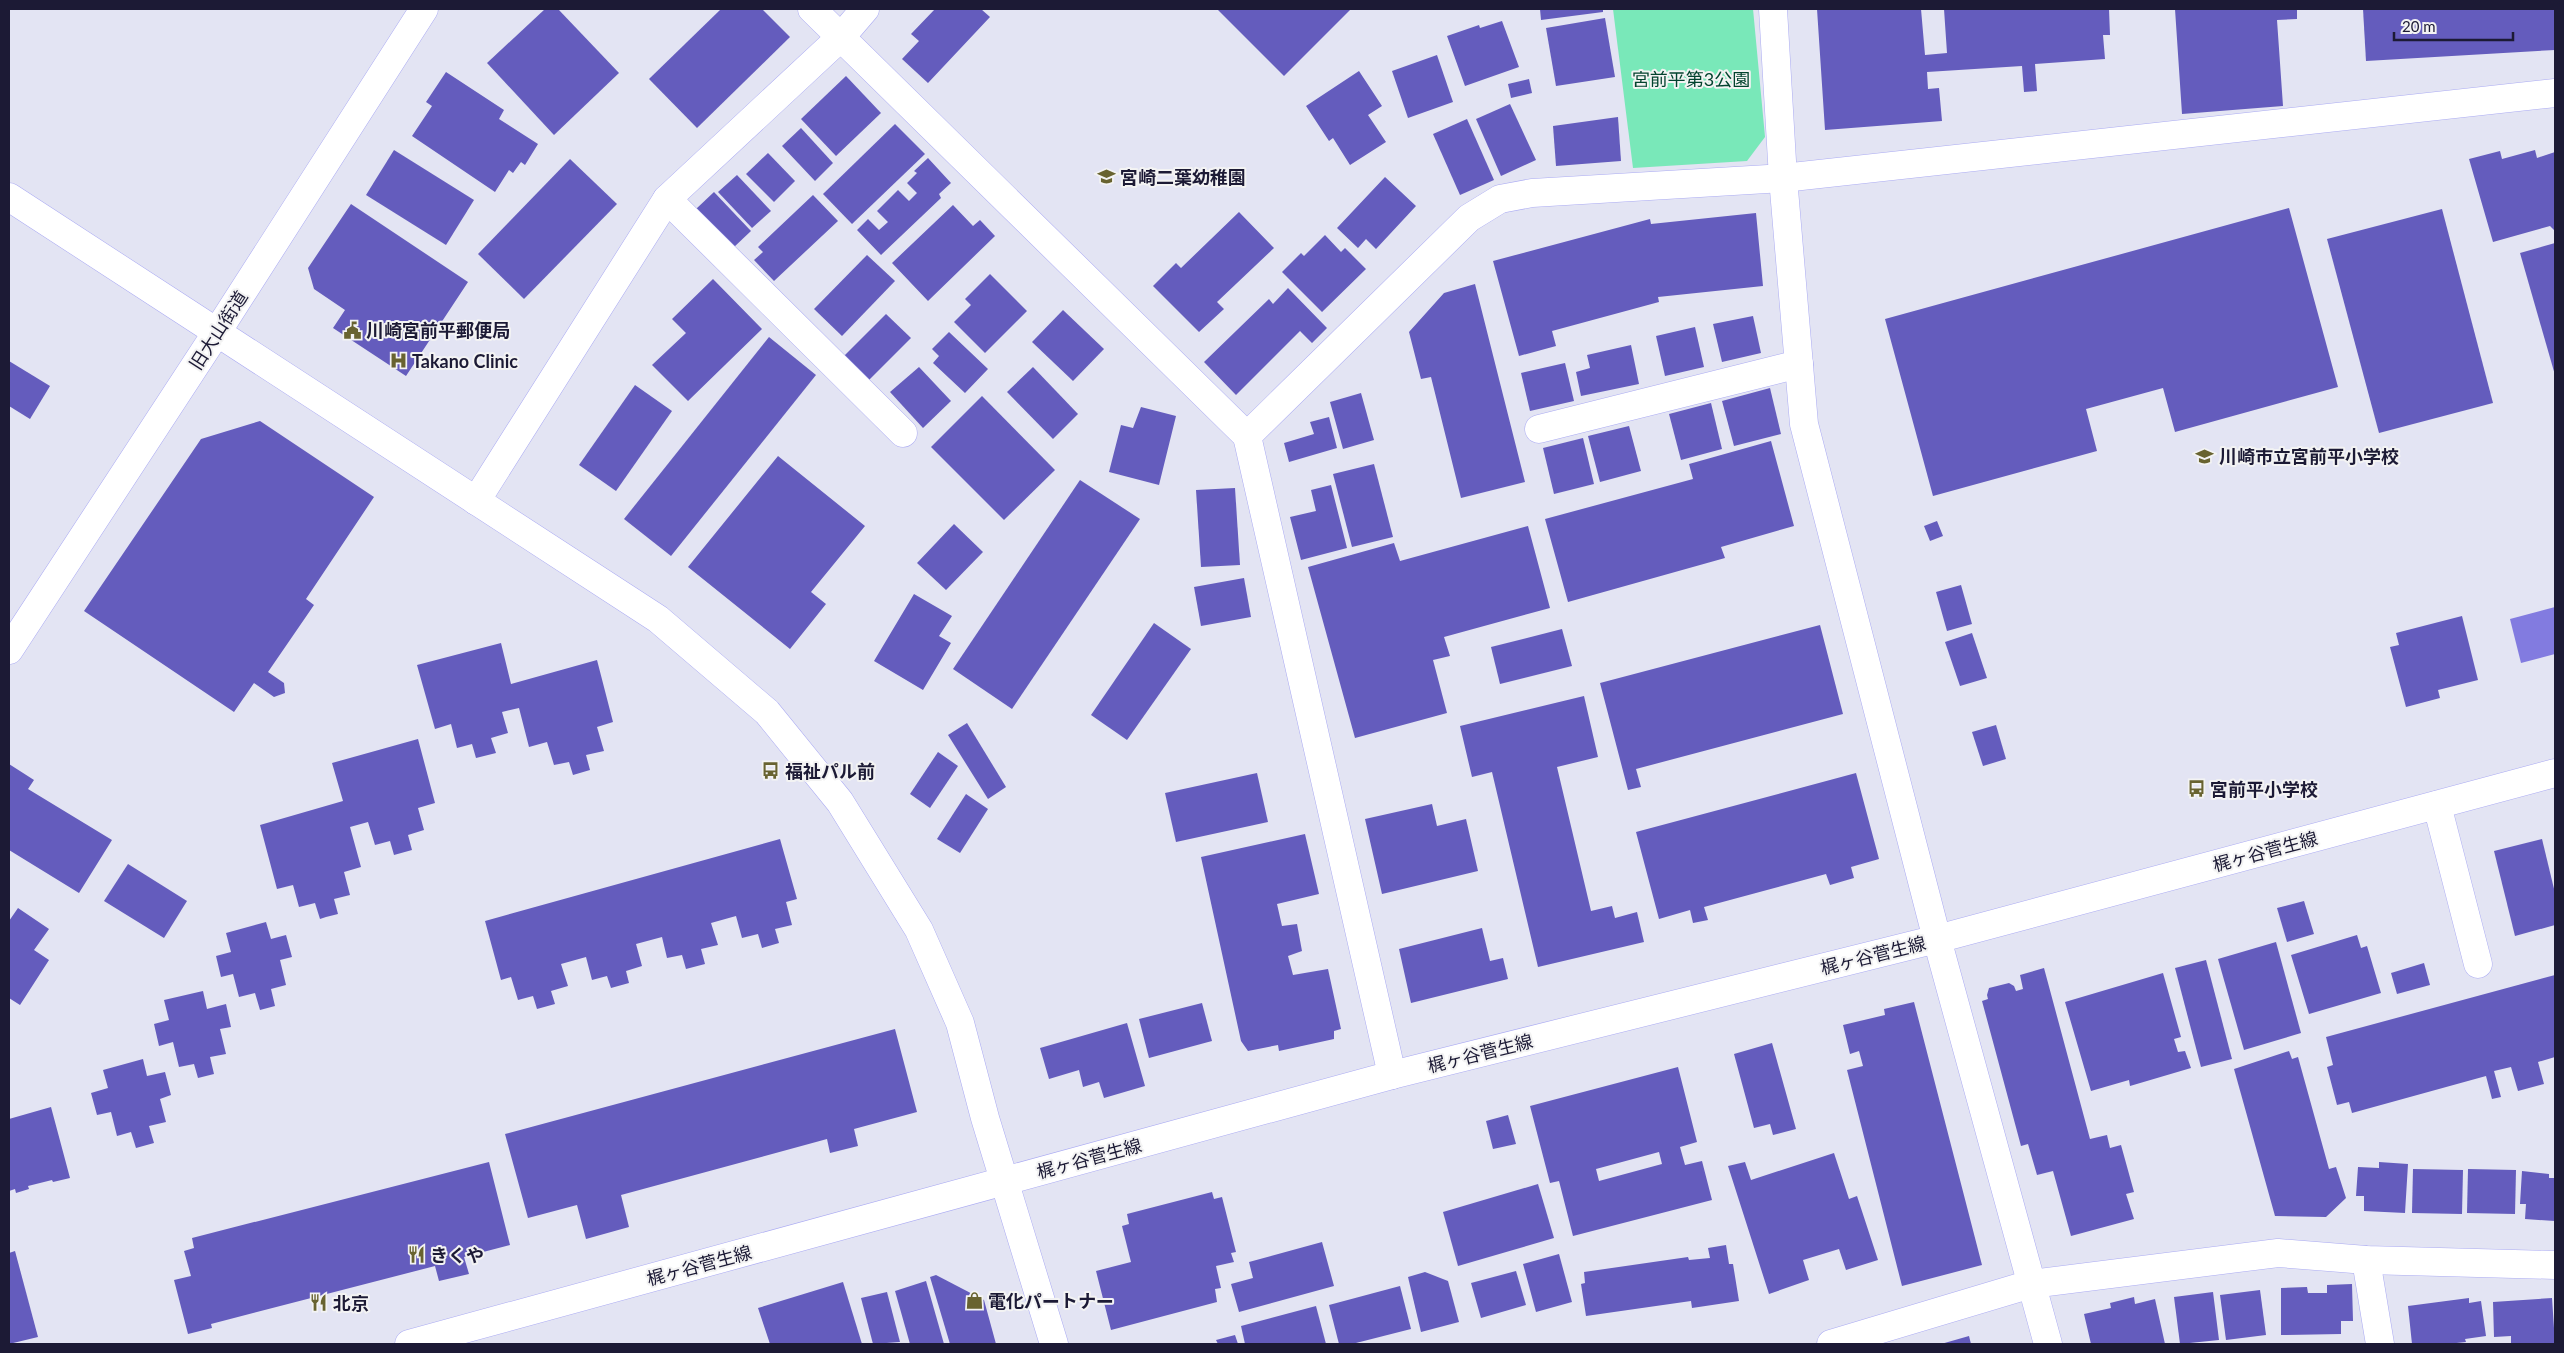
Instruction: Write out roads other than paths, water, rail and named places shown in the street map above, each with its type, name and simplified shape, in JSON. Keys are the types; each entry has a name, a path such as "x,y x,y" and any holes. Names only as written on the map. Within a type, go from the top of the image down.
{"street":[{"name":"旧大山街道","path":"9,650 217,332 424,9"},
{"path":"812,9 1247,436 1392,1075"},
{"path":"476,501 667,200 841,37 865,9"},
{"path":"1773,9 1783,178 1804,424 1937,939 2048,1344"},
{"path":"1247,436 1469,218 1500,199 1532,193 1783,178 2555,93"},
{"path":"9,197 658,619 767,712 840,802 919,930 960,1023 986,1118 1054,1344"},
{"path":"667,200 903,432"},
{"path":"1539,429 1799,364"},
{"name":"梶ヶ谷菅生線","path":"409,1344 1392,1075 1937,939 2555,773"},
{"path":"2437,805 2478,964"},
{"path":"1831,1344 2031,1284 2278,1253 2366,1260 2555,1265"},
{"path":"2366,1260 2380,1344"}],"place":[{"name":"宮崎二葉幼稚園","path":"1106,177"},
{"name":"川崎宮前平郵便局","path":"352,330"},
{"name":"Takano Clinic","path":"398,361"},
{"name":"川崎市立宮前平小学校","path":"2205,456"},
{"name":"福祉パル前","path":"771,771"},
{"name":"宮前平小学校","path":"2196,789"},
{"name":"きくや","path":"416,1255"},
{"name":"電化パートナー","path":"974,1301"},
{"name":"北京","path":"319,1303"}],"park label":[{"name":"宮前平第3公園","path":"1691,79"}]}
